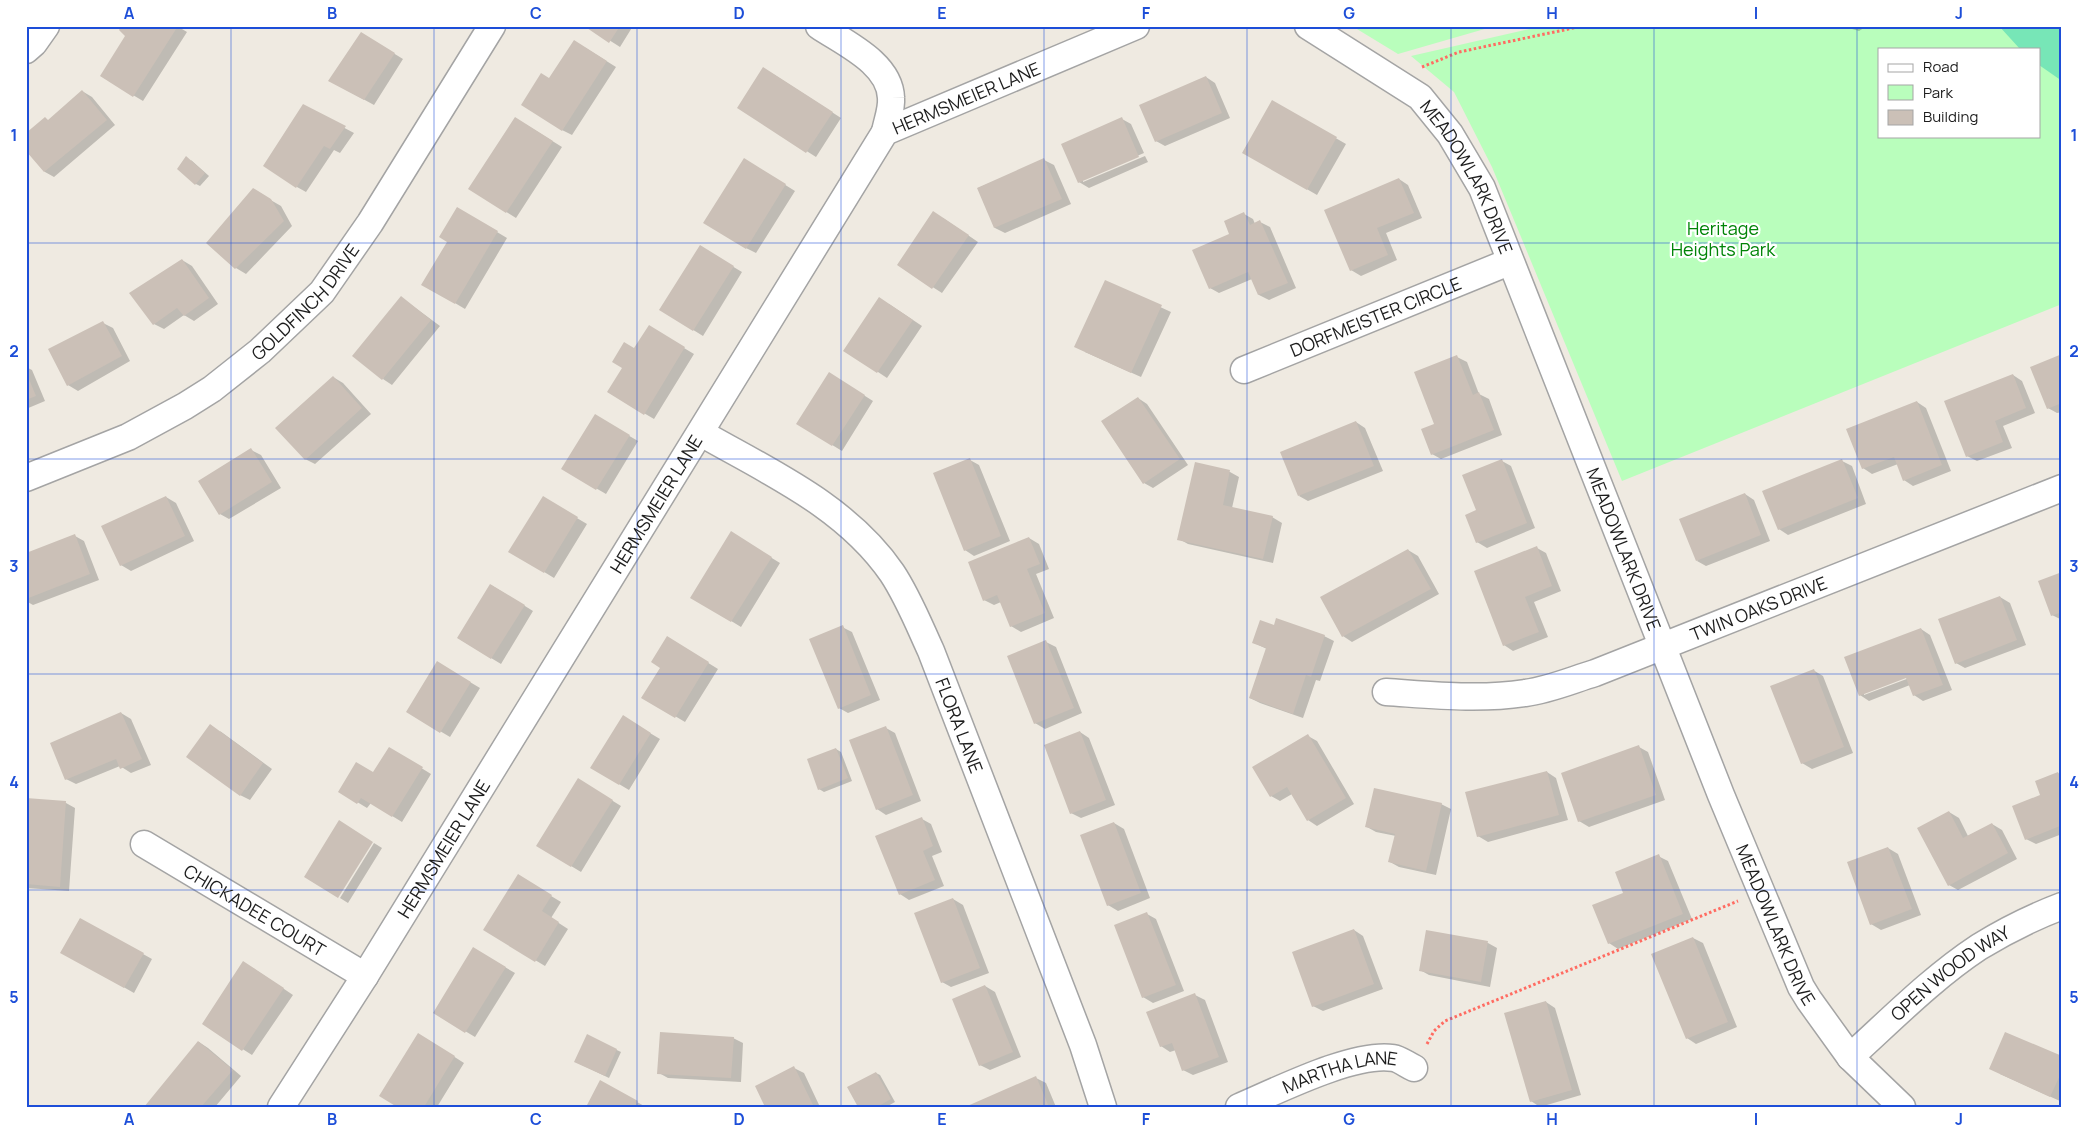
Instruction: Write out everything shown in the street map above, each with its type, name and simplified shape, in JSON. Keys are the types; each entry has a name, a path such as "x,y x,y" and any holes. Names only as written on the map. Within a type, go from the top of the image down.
{"street":[{"path":"26,50 34,43 46,26"},
{"name":"GOLDFINCH DRIVE","path":"26,478 128,437 185,406 212,389 260,351 322,292 370,223 492,26"},
{"path":"819,26 866,57 883,73 891,96 891,106 884,132"},
{"name":"HERMSMEIER LANE","path":"281,1107 365,976 884,132 1136,26"},
{"name":"MEADOWLARK DRIVE","path":"1308,26 1420,97 1450,134 1482,188 1509,262 1662,646 1801,987 1850,1057 1902,1107"},
{"name":"DORFMEISTER CIRCLE","path":"1244,370 1509,262"},
{"name":"FLORA LANE","path":"700,433 819,501 843,519 879,555 893,574 914,612 931,651 1083,1044 1103,1107"},
{"name":"TWIN OAKS DRIVE","path":"1386,692 1488,698 1526,693 1595,673 2062,488"},
{"name":"CHICKADEE COURT","path":"144,844 365,976"},
{"name":"OPEN WOOD WAY","path":"1850,1057 1936,981 1978,948 2012,928 2062,906"},
{"name":"MARTHA LANE","path":"1239,1107 1342,1064 1377,1057 1395,1058 1414,1068"}],"path":[{"path":"1391,79 1459,52 1583,26"},
{"path":"1414,1068 1434,1031 1445,1021 1761,892"}],"green space":[{"path":"1352,26 1495,26 1398,54"},
{"name":"Heritage Heights Park","path":"1543,26 2062,26 2062,304 1622,481 1492,167 1454,92 1411,56"},
{"path":"1999,26 2062,26 2062,81 2040,66 2040,48 2019,48"}],"building":[{"path":"121,26 178,26 133,97 100,76 125,36 119,30"},
{"path":"584,26 620,26 609,43"},
{"path":"361,32 395,53 364,100 328,81"},
{"path":"574,40 607,61 562,131 521,105 541,73 549,78"},
{"path":"763,67 833,112 806,153 737,108"},
{"path":"1206,76 1222,113 1155,142 1139,105"},
{"path":"82,90 107,120 44,172 26,151 26,133 45,117 48,120"},
{"path":"1272,100 1337,137 1307,190 1242,153"},
{"path":"303,104 346,126 330,149 324,146 296,188 263,166"},
{"path":"515,117 553,141 506,213 468,189"},
{"path":"1122,117 1139,157 1078,183 1061,144"},
{"path":"186,156 205,173 195,185 177,169"},
{"path":"744,158 786,184 746,249 703,223"},
{"path":"1044,158 1062,199 994,228 977,188"},
{"path":"1399,178 1414,213 1377,228 1388,255 1350,271 1324,210"},
{"path":"253,188 271,199 284,221 235,269 206,243"},
{"path":"457,207 498,231 455,304 421,285 447,242 439,237"},
{"path":"933,211 969,235 932,289 897,265"},
{"path":"1244,212 1250,225 1260,220 1288,283 1258,295 1248,272 1209,289 1192,250 1229,234 1224,221"},
{"path":"700,245 734,266 693,331 659,310"},
{"path":"182,259 209,298 184,316 177,308 153,325 129,293"},
{"path":"1105,280 1162,305 1131,373 1074,347"},
{"path":"401,296 431,320 382,380 352,356"},
{"path":"879,297 913,320 877,373 843,351"},
{"path":"103,321 122,356 67,386 48,349"},
{"path":"649,325 685,347 644,415 607,392 622,368 612,362 624,342 634,348"},
{"path":"2062,354 2062,403 2047,409 2030,367"},
{"path":"1457,355 1473,395 1479,392 1494,430 1431,455 1421,429 1434,424 1414,372"},
{"path":"26,372 36,396 26,400"},
{"path":"829,372 865,395 832,446 796,424"},
{"path":"2013,374 2026,408 1995,421 2003,442 1966,457 1944,401"},
{"path":"333,376 362,408 305,460 275,428"},
{"path":"1138,397 1180,459 1143,484 1101,421"},
{"path":"1917,401 1942,465 1903,481 1894,457 1862,469 1846,429"},
{"path":"595,414 630,435 596,490 561,469"},
{"path":"1356,421 1374,466 1298,496 1280,452"},
{"path":"251,448 272,482 219,515 198,481"},
{"path":"970,458 1001,536 964,551 933,473"},
{"path":"1502,459 1527,523 1476,543 1465,515 1476,510 1462,475"},
{"path":"1842,459 1858,498 1778,530 1762,491"},
{"path":"1195,462 1230,470 1223,505 1273,516 1263,559 1177,540"},
{"path":"1745,493 1761,535 1696,561 1679,519"},
{"path":"166,496 185,536 120,566 101,526"},
{"path":"543,496 578,517 544,573 508,552"},
{"path":"731,531 772,557 731,622 690,598"},
{"path":"75,534 90,574 26,599 26,553"},
{"path":"1029,537 1040,564 1027,569 1045,613 1010,627 997,595 983,601 968,562"},
{"path":"1537,546 1552,586 1525,597 1539,632 1503,646 1474,571"},
{"path":"1408,549 1431,589 1342,637 1320,597"},
{"path":"2062,572 2062,612 2051,616 2038,581"},
{"path":"490,584 525,605 491,659 457,638"},
{"path":"2000,596 2017,640 1955,664 1938,619"},
{"path":"1276,618 1325,635 1311,677 1306,675 1293,714 1249,698 1266,648 1252,643 1260,620 1274,625"},
{"path":"843,625 871,695 838,709 809,639"},
{"path":"1921,628 1943,685 1913,696 1906,678 1859,696 1844,657"},
{"path":"667,636 709,662 675,718 641,698 660,668 651,662"},
{"path":"1046,640 1074,708 1034,724 1007,656"},
{"path":"437,661 471,682 440,733 406,712"},
{"path":"1814,669 1844,747 1801,764 1770,686"},
{"path":"121,712 142,759 120,769 116,759 65,780 50,743"},
{"path":"623,715 651,733 619,785 590,768"},
{"path":"210,724 263,763 240,796 186,757"},
{"path":"886,726 913,795 876,810 849,740"},
{"path":"1080,731 1106,800 1070,814 1044,745"},
{"path":"1308,734 1346,798 1307,821 1287,787 1270,797 1252,767"},
{"path":"1639,745 1656,795 1578,822 1561,773"},
{"path":"389,747 423,767 392,817 361,798 357,804 338,792 356,762 373,772"},
{"path":"836,748 848,778 818,790 807,759"},
{"path":"1547,771 1559,815 1477,837 1465,792"},
{"path":"2058,772 2062,783 2062,830 2060,826 2025,840 2012,806 2040,795 2035,781"},
{"path":"578,778 613,800 571,867 536,846"},
{"path":"1374,788 1442,803 1426,871 1388,862 1395,834 1365,827"},
{"path":"26,798 66,801 60,887 26,884"},
{"path":"1949,811 1963,838 1992,823 2008,853 1948,886 1917,828"},
{"path":"922,817 933,846 923,851 935,880 899,895 875,836"},
{"path":"339,820 373,842 338,898 304,877"},
{"path":"1114,822 1141,893 1107,906 1080,835"},
{"path":"1888,847 1912,909 1870,925 1847,862"},
{"path":"1659,854 1683,914 1608,944 1592,905 1623,893 1615,872"},
{"path":"518,874 552,895 542,911 559,922 535,962 483,930"},
{"path":"953,898 980,968 941,983 914,913"},
{"path":"1147,912 1176,985 1142,998 1114,925"},
{"path":"80,918 144,953 124,988 60,953"},
{"path":"1354,929 1374,984 1312,1007 1292,952"},
{"path":"1426,930 1488,941 1481,982 1419,971"},
{"path":"1693,937 1728,1022 1686,1039 1651,954"},
{"path":"473,947 506,967 465,1033 433,1013"},
{"path":"243,961 284,988 242,1051 202,1024"},
{"path":"985,985 1013,1052 979,1066 952,999"},
{"path":"1195,993 1219,1057 1182,1071 1172,1043 1160,1047 1146,1012"},
{"path":"1546,1001 1572,1090 1530,1102 1504,1013"},
{"path":"660,1032 734,1037 731,1078 657,1074"},
{"path":"2005,1032 2062,1056 2062,1071 2050,1097 1989,1069"},
{"path":"418,1033 455,1056 424,1107 397,1107 379,1096"},
{"path":"587,1034 617,1049 605,1076 574,1062"},
{"path":"198,1041 233,1070 201,1107 144,1107"},
{"path":"794,1066 814,1107 765,1107 755,1086"},
{"path":"876,1072 891,1099 877,1107 858,1107 847,1087"},
{"path":"1036,1076 1049,1107 965,1107"},
{"path":"600,1080 638,1101 635,1107 586,1107"}]}
